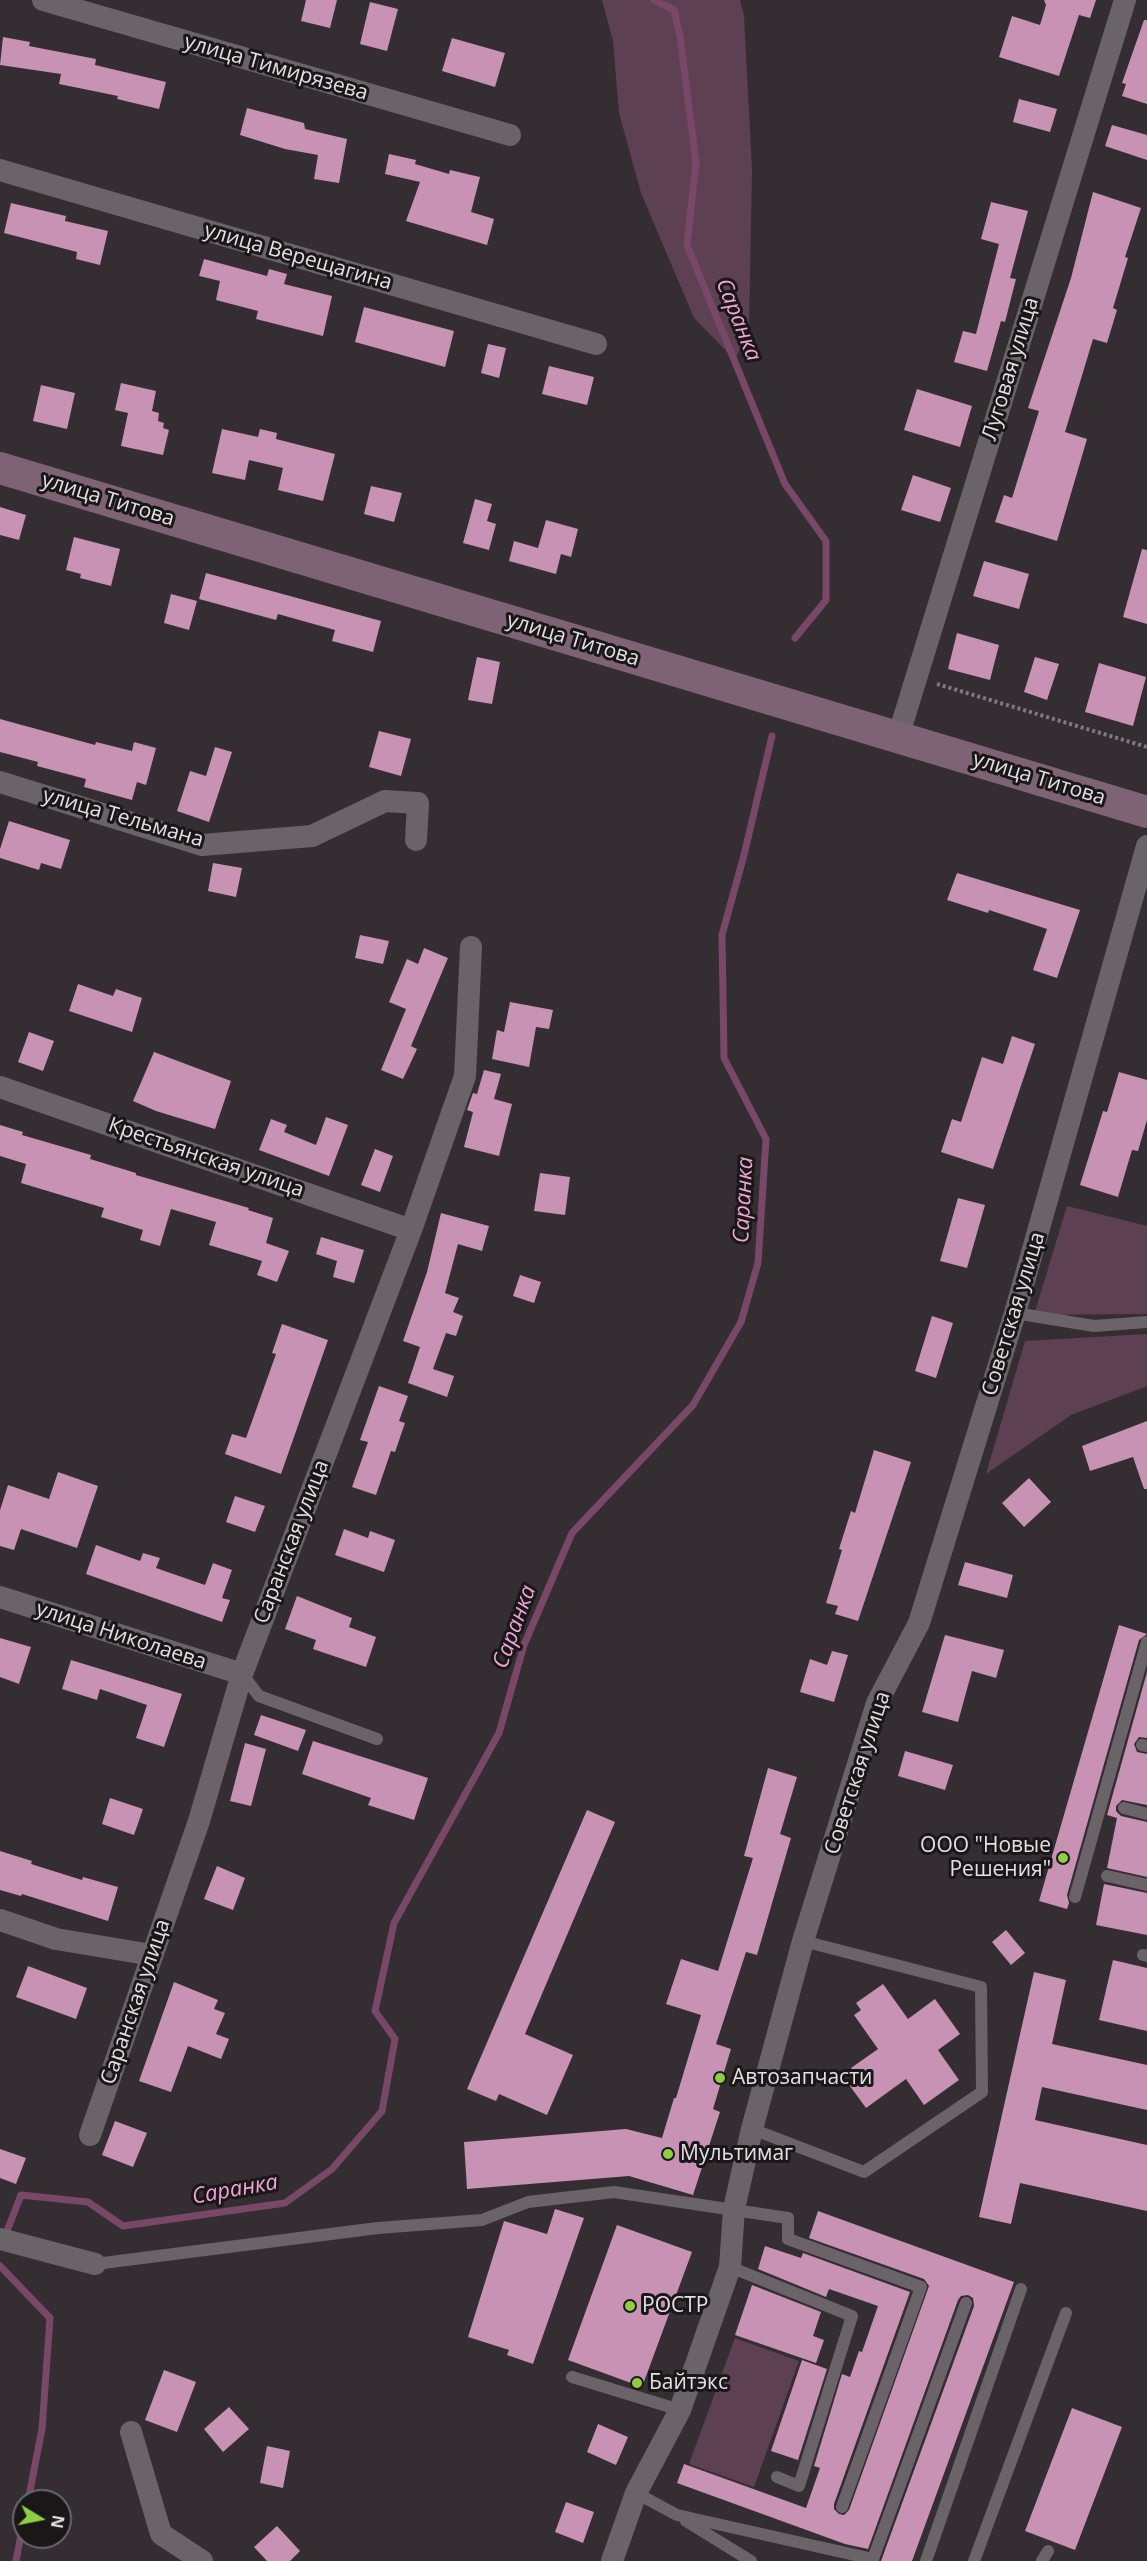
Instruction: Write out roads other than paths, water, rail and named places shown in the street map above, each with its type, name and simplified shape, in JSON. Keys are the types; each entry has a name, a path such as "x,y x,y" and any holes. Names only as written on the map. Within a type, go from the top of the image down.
{"main road":[{"name":"улица Титова","path":"0,468 1147,812"}],"street":[{"name":"улица Тимирязева","path":"43,0 510,135"},
{"name":"Луговая улица","path":"898,737 1125,0"},
{"name":"улица Верещагина","path":"0,170 596,344"},
{"name":"улица Тельмана","path":"0,782 202,845 312,836 385,801 418,803 416,840"},
{"name":"Советская улица","path":"612,2561 636,2493 680,2410 730,2267 734,2209 752,2129 803,1941 877,1703 919,1623 1015,1313 1147,846"},
{"name":"Саранская улица","path":"90,2135 199,1821 242,1674 411,1230 465,1076 471,947"},
{"name":"Крестьянская улица","path":"0,1087 411,1230"},
{"name":"улица Николаева","path":"0,1597 242,1674"},
{"path":"0,1920 56,1939 152,1955"},
{"path":"0,2239 95,2264"},
{"path":"131,2432 161,2534 202,2561"}],"lane":[{"path":"1015,1313 1094,1326 1147,1322"},
{"path":"1075,1897 1147,1642"},
{"path":"242,1674 259,1696 377,1739"},
{"path":"1124,1808 1147,1814"},
{"path":"1107,1876 1147,1885"},
{"path":"752,2129 864,2172 982,2092 981,1987 803,1941"},
{"path":"95,2264 378,2228 482,2220 528,2202 614,2192 788,2218 788,2239 921,2287 842,2507"},
{"path":"730,2267 852,2316 799,2486 777,2477"},
{"path":"926,2561 1021,2289"},
{"path":"677,2516 873,2559 966,2303"},
{"path":"974,2561 1066,2313"},
{"path":"572,2378 680,2410"},
{"path":"636,2493 751,2561"}],"waterway":[{"name":"Саранка","path":"654,0 674,10 680,36 696,162 687,245 785,484 826,541 826,600 795,638"},
{"name":"Саранка","path":"5,2236 21,2195 88,2202 123,2226 285,2203 332,2169 382,2111 395,2039 375,2011 394,1923 499,1733 524,1645 572,1533 693,1405 741,1322 758,1263 766,1139 724,1058 722,935 744,855 772,736"},
{"name":"Саранка","path":"0,2266 50,2318 42,2429 30,2489"},
{"name":"Саранка","path":"16,2561 18,2549"}],"place":[{"name":"ООО \"Новые Решения\"","path":"1063,1858"},
{"name":"Автозапчасти","path":"720,2078"},
{"name":"Мультимаг","path":"668,2154"},
{"name":"РОСТР","path":"630,2306"},
{"name":"Байтэкс","path":"637,2383"}]}
